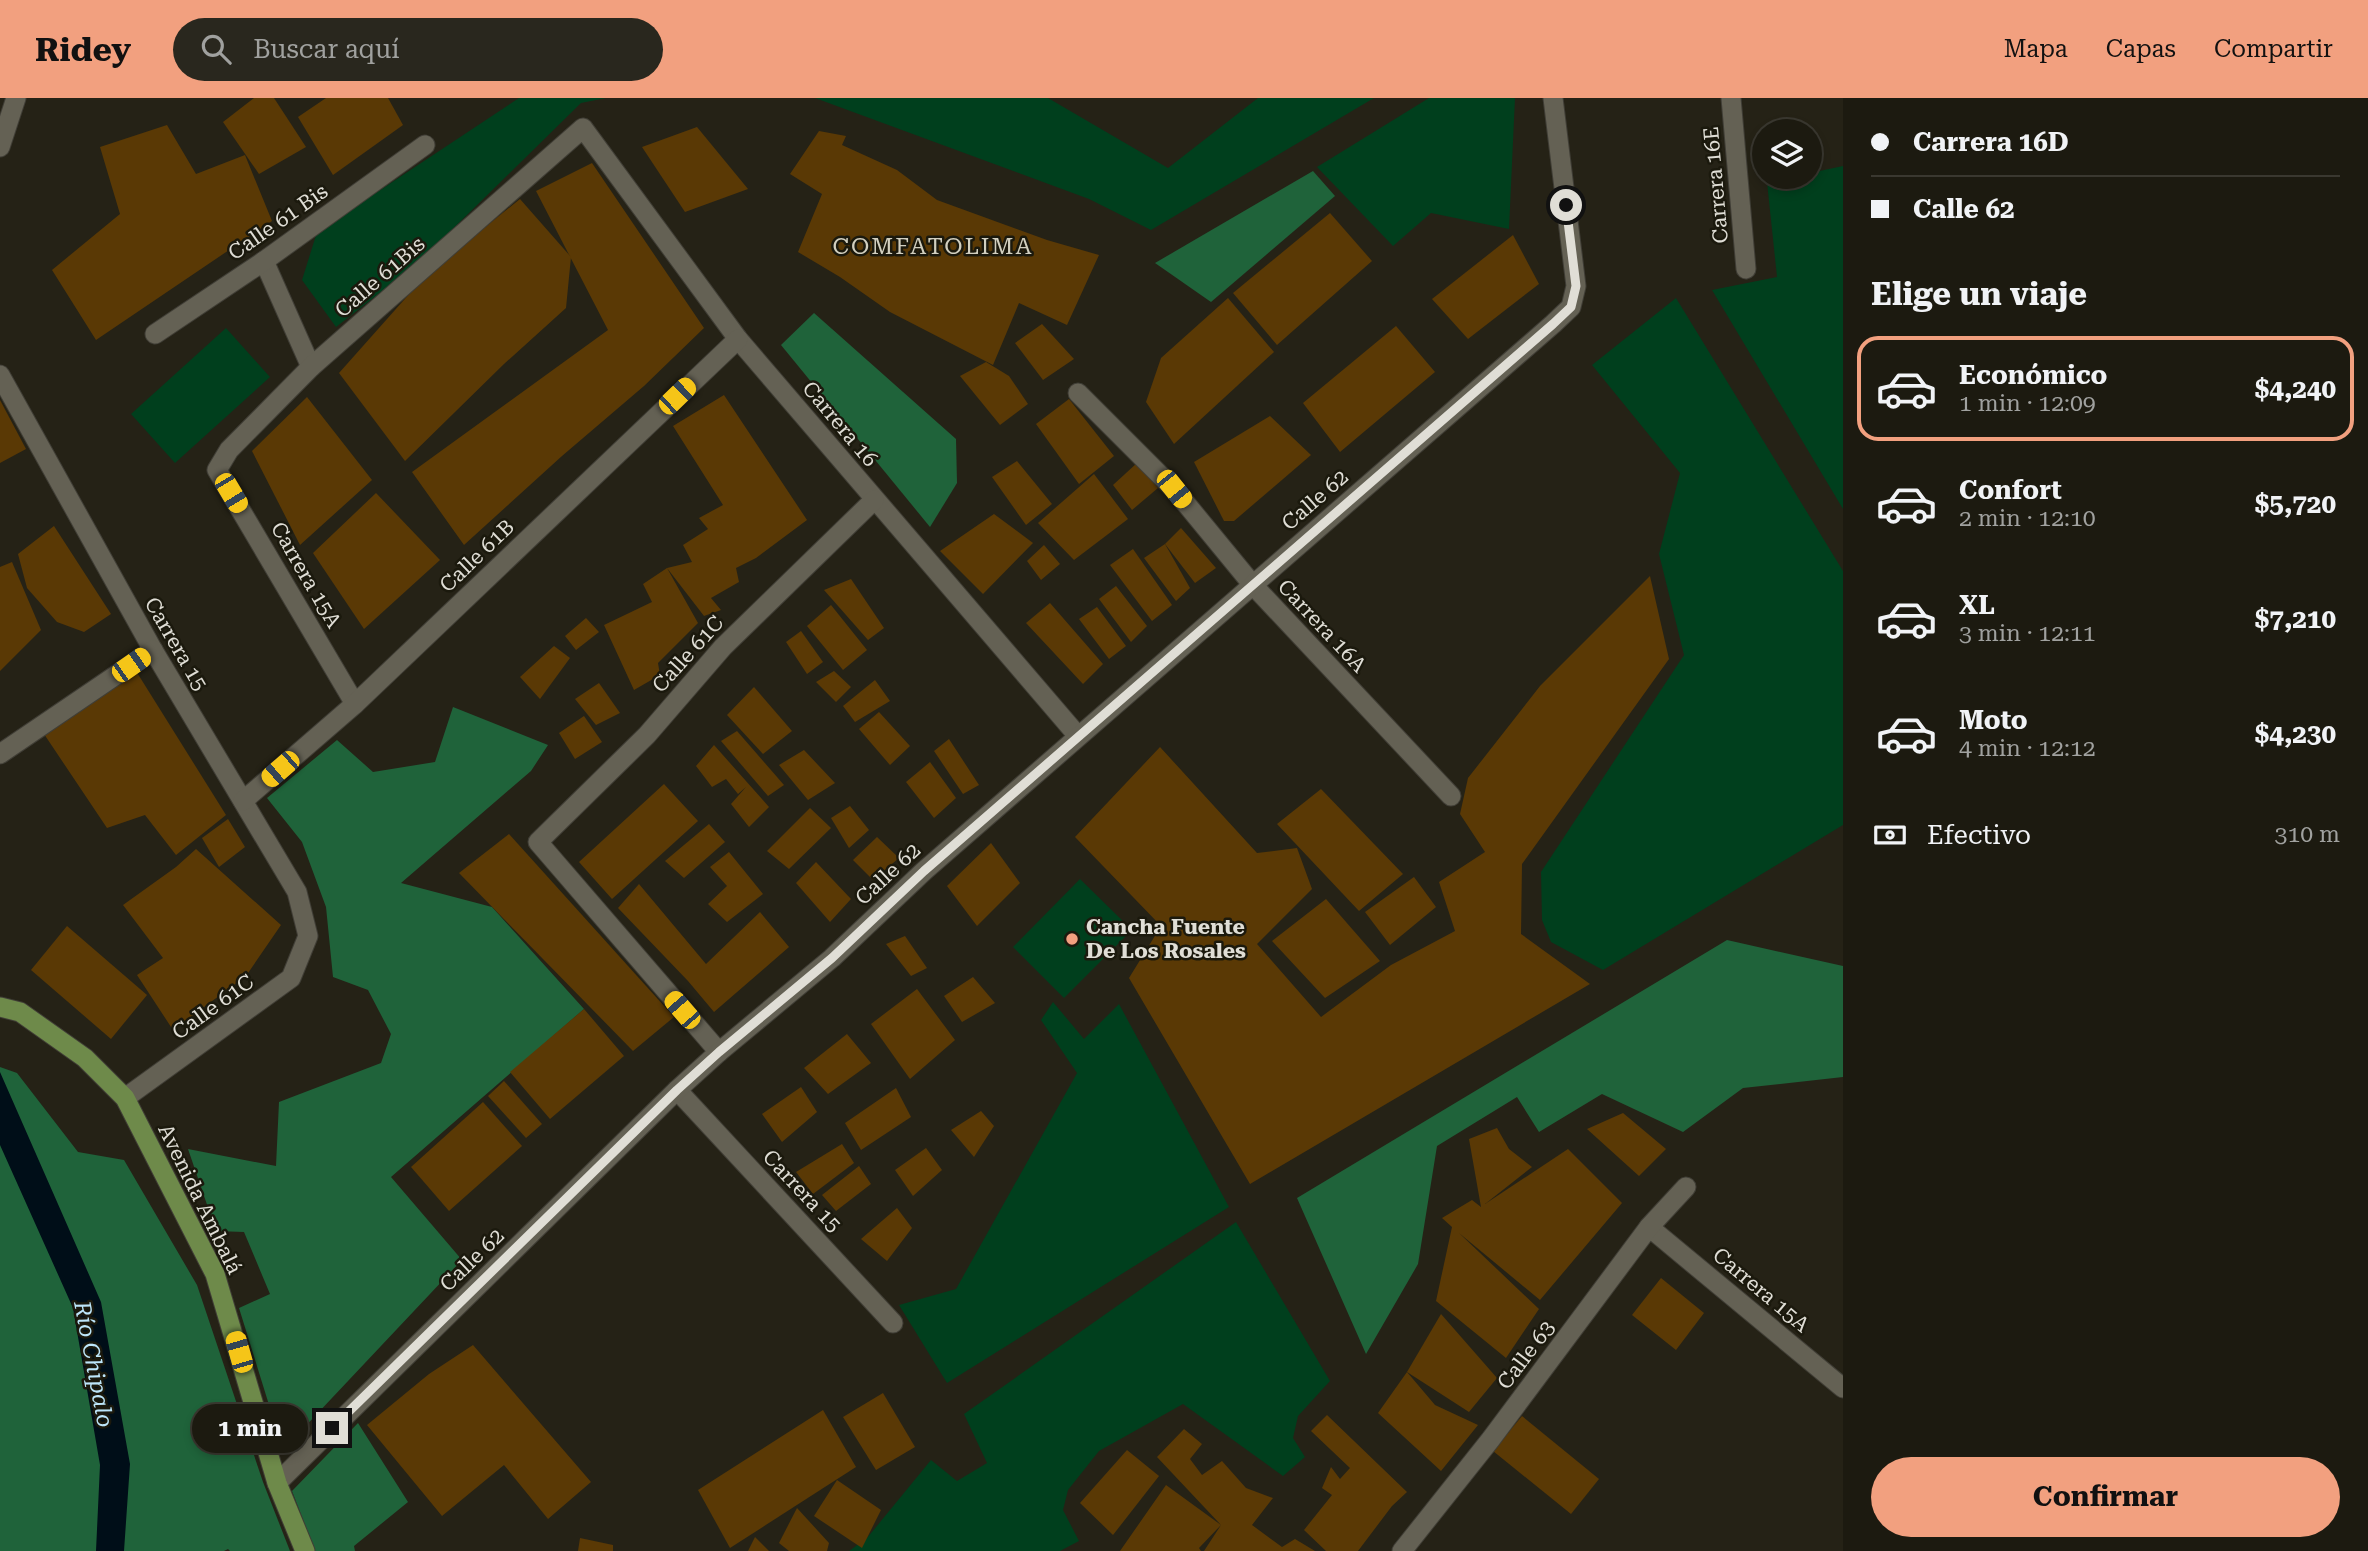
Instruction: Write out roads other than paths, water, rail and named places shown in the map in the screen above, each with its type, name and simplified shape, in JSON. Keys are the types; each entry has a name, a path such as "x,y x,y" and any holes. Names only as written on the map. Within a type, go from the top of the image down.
{"main road":[{"name":"Avenida Ambalá","path":"0,1007 20,1012 85,1058 125,1098 215,1274 277,1483 305,1551"}],"street":[{"path":"0,147 16,98"},
{"name":"Calle 62","path":"277,1483 677,1090 832,958 924,871 1571,307 1576,286 1553,98"},
{"name":"Carrera 16E","path":"1731,98 1746,269"},
{"name":"Carrera 16","path":"583,128 738,338 1078,736"},
{"name":"Calle 61Bis","path":"218,470 229,450 311,367 583,128"},
{"name":"Calle 61 Bis","path":"155,334 264,261 425,145"},
{"path":"264,261 311,367"},
{"name":"Calle 61B","path":"243,802 355,704 738,338"},
{"name":"Carrera 15","path":"0,375 153,650 297,892 308,936"},
{"name":"Carrera 16A","path":"1078,393 1174,489 1252,584 1451,796"},
{"name":"Carrera 15A","path":"218,470 355,704"},
{"name":"Calle 61C","path":"719,1052 538,842 647,734 723,647 874,500"},
{"path":"0,754 153,650"},
{"name":"Calle 61C","path":"125,1098 291,978 308,936"},
{"name":"Carrera 15","path":"677,1090 893,1323"},
{"name":"Calle 63","path":"1402,1551 1492,1439 1649,1227 1686,1187"},
{"name":"Carrera 15A","path":"1649,1227 1843,1388"}],"water":[{"name":"Río Chipalo","path":"0,1072 101,1302 130,1464 124,1551 96,1551 100,1465 73,1308 0,1145"}],"place":[{"name":"Cancha Fuente De Los Rosales","path":"1072,939"}],"district":[{"name":"COMFATOLIMA","path":"933,246"}]}
